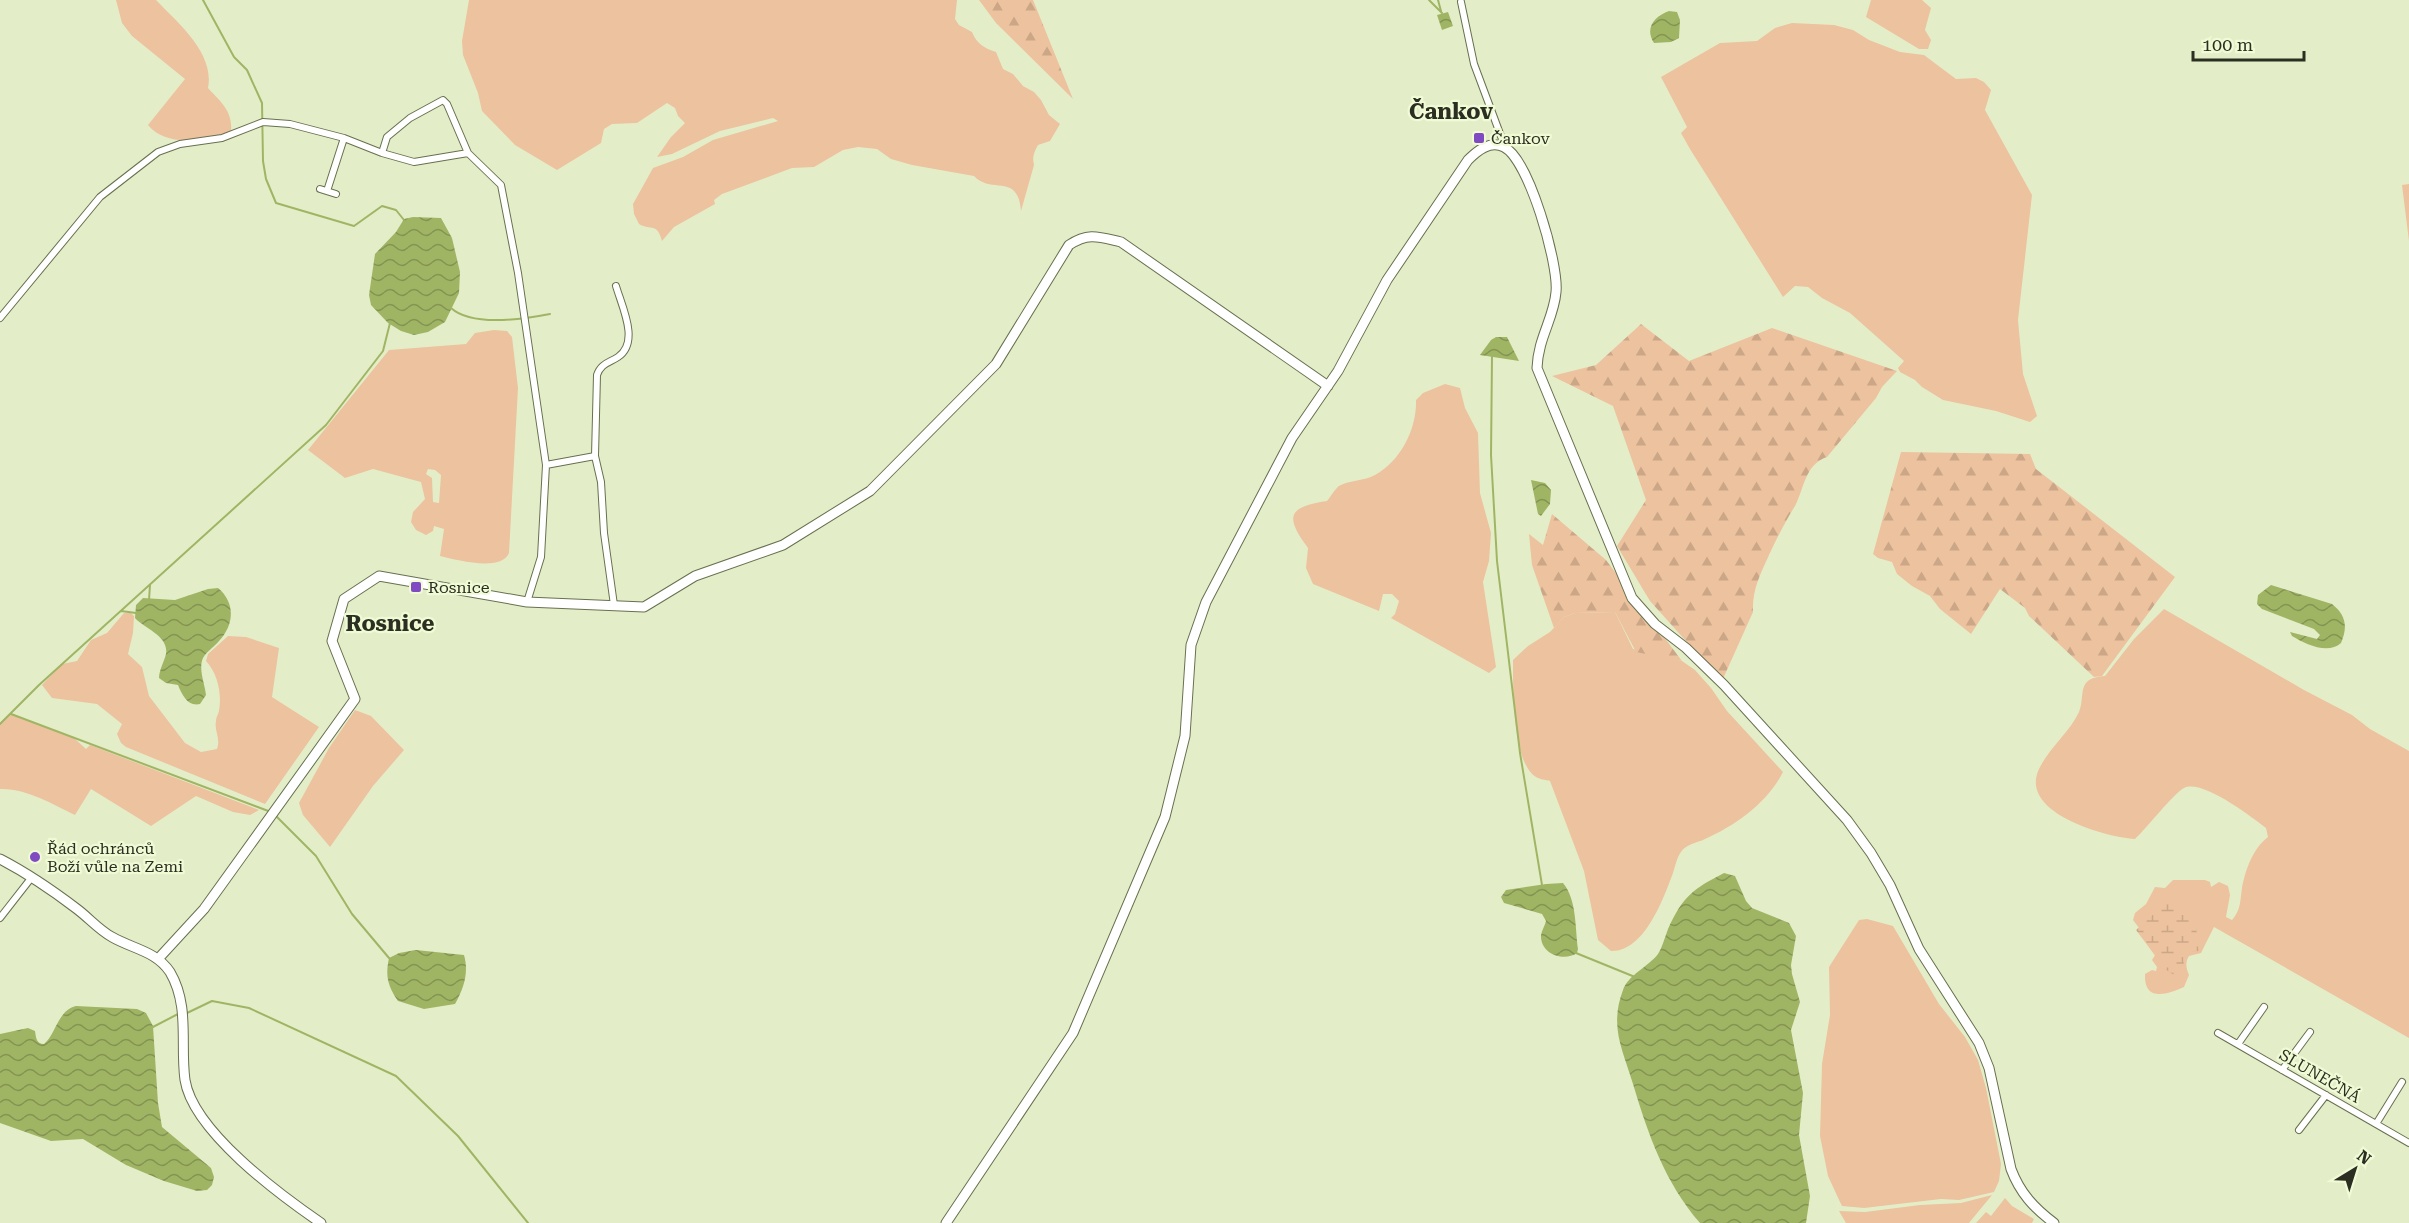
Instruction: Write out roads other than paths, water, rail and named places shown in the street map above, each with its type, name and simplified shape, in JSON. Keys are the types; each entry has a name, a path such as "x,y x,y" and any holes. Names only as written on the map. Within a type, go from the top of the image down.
{"street":[{"path":"1461,2 1474,64 1505,147 1515,156 1525,171 1553,259 1557,279 1556,294 1541,337 1537,368 1632,598 1655,624 1686,648 1724,685 1847,820 1871,853 1890,885 1919,949 1979,1043 1989,1068 2011,1169 2017,1185 2026,1198 2054,1223"},
{"path":"382,153 387,137 410,118 443,99 468,153 501,185 518,273 546,465 541,557 527,602"},
{"path":"0,318 100,197 158,152 180,144 222,138 263,122 290,124 344,138 382,153 414,162 468,153"},
{"path":"336,194 324,190 344,138"},
{"path":"946,1223 1073,1033 1165,817 1185,736 1191,645 1206,602 1281,456 1338,371 1387,280 1468,160 1489,145 1505,147"},
{"path":"158,959 204,909 355,699 332,641 344,599 379,576 527,602 644,607 695,576 783,545 870,491 996,364 1069,245 1080,238 1092,236 1121,242 1328,386"},
{"path":"614,606 604,533 601,482 595,456 597,375 603,365 619,356 628,346 629,332 616,286"},
{"path":"546,465 595,456"},
{"path":"0,859 32,877 114,938 158,959 170,973 178,993 185,1030 185,1079 189,1095 197,1111 213,1131 258,1176 321,1223"},
{"path":"0,918 32,877"},
{"path":"2238,1044 2264,1007"},
{"path":"2282,1070 2310,1032"},
{"name":"SLUNEČNÁ","path":"2218,1033 2409,1143"},
{"path":"2376,1124 2402,1082"},
{"path":"2299,1130 2326,1095"}],"water":[{"path":"1669,11 1677,12 1680,20 1679,38 1671,42 1654,43 1650,32 1652,23"},
{"path":"1448,12 1453,26 1442,30 1437,15"},
{"path":"441,218 452,238 460,272 459,293 445,322 428,332 414,335 401,331 388,323 371,305 369,295 375,254 396,232 404,219"},
{"path":"1496,337 1507,337 1519,361 1480,355"},
{"path":"1531,480 1545,483 1551,490 1550,504 1541,516 1538,514"},
{"path":"2271,585 2332,604 2343,617 2345,632 2341,643 2330,648 2316,647 2292,636 2290,632 2317,639 2320,635 2314,629 2262,609 2257,604 2258,595"},
{"path":"218,588 228,600 230,621 224,635 203,658 201,672 206,695 200,704 192,704 178,685 166,683 159,678 166,648 164,642 155,633 135,618 136,605 143,598 175,600"},
{"path":"1724,873 1735,876 1746,901 1752,908 1789,923 1796,936 1791,965 1800,1002 1791,1030 1803,1093 1799,1135 1810,1196 1806,1223 1700,1223 1667,1175 1659,1157 1645,1121 1619,1038 1617,1016 1626,985 1658,954 1673,918 1684,901 1704,884"},
{"path":"1563,883 1568,890 1575,914 1578,949 1577,953 1566,957 1554,954 1544,947 1541,935 1546,921 1542,914 1504,903 1501,897 1506,890"},
{"path":"416,950 464,955 465,980 455,1004 424,1009 398,1001 388,981 389,958 399,953"},
{"path":"76,1006 137,1009 146,1013 153,1026 158,1103 162,1127 211,1168 214,1177 212,1185 207,1190 197,1191 164,1181 126,1165 83,1139 51,1141 0,1123 0,1034 28,1028 35,1031 38,1041 44,1044 65,1012"}],"waterway":[{"path":"203,0 234,57 247,70 262,103 263,161 266,179 276,203 354,226 382,206 396,210 404,220"},
{"path":"1429,0 1442,13"},
{"path":"1438,0 1441,11"},
{"path":"451,308 460,314 485,320 527,318 550,314"},
{"path":"0,724 39,685 326,425 383,351 390,323"},
{"path":"1492,357 1491,455 1497,561 1520,753 1542,885"},
{"path":"149,600 150,585"},
{"path":"121,611 136,613"},
{"path":"11,714 271,812"},
{"path":"275,815 316,856 352,914 389,958"},
{"path":"1576,953 1635,977"},
{"path":"187,1013 212,1001 249,1008 396,1076 458,1136 528,1223"},
{"path":"151,1028 178,1014"}],"place":[{"name":"Čankov","path":"1479,138"},
{"name":"Rosnice","path":"416,587"},
{"name":"Řád ochránců Boží vůle na Zemi","path":"35,857"}],"district":[{"name":"Čankov","path":"1451,111"},
{"name":"Rosnice","path":"390,623"}]}
